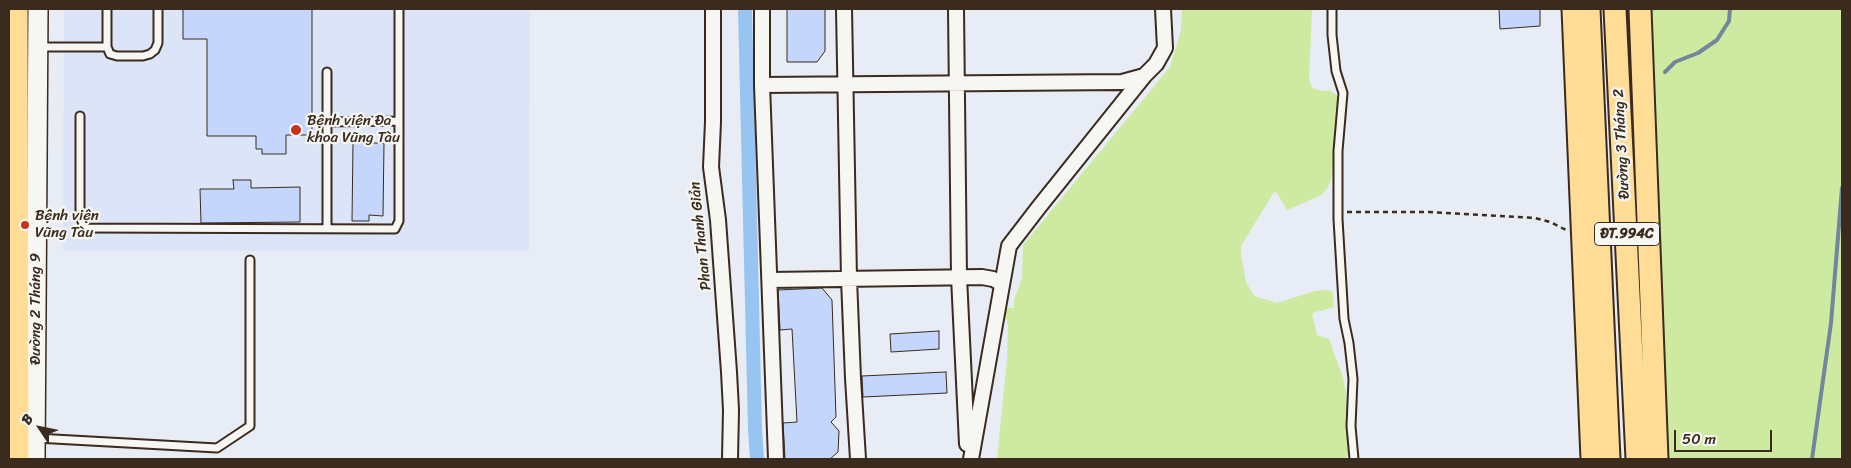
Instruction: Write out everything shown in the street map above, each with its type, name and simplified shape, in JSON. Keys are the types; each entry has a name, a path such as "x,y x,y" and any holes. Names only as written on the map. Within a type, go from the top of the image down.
{"main road":[{"name":"Đường 2 Tháng 9","path":"18,9 28,47 35,459"},
{"name":"Đường 2 Tháng 9","path":"18,459 28,47 38,9"},
{"name":"ĐT.994C","path":"1573,9 1592,459"},
{"name":"Đường 3 Tháng 2","path":"1589,9 1609,459"},
{"name":"Đường 3 Tháng 2","path":"1615,9 1637,459"},
{"name":"Đường 3 Tháng 2","path":"1640,9 1657,459"}],"street":[{"name":"Phan Thanh Giản","path":"713,9 711,167 718,220 732,410 730,459"},
{"path":"762,9 762,85 776,459"},
{"path":"844,9 849,279 858,459"},
{"path":"956,9 959,277 970,459"},
{"path":"970,459 1009,246 1144,76 1156,64 1164,48 1163,9"},
{"path":"762,85 1122,82 1144,76"},
{"path":"770,280 982,277 993,279 1002,284"}],"lane":[{"path":"107,9 106,46 110,54 117,56 150,54 155,50 158,43 158,9"},
{"path":"80,116 80,217 85,228 395,229 399,221 399,9"},
{"path":"1332,9 1332,35 1336,71 1343,93 1338,151 1338,212 1344,319 1353,379 1351,426 1354,459"},
{"path":"28,47 106,46"},
{"path":"327,72 327,228"},
{"path":"327,122 398,121"},
{"path":"35,438 217,448 250,426 250,260"}],"path":[{"path":"1338,212 1429,212 1535,218 1554,224 1582,239"}],"shaded area":[{"name":"Bệnh viện Đa khoa Vũng Tàu","path":"64,9 530,9 529,251 63,251"}],"green space":[{"path":"1182,9 1312,9 1309,80 1312,88 1322,91 1329,90 1339,97 1343,112 1331,179 1322,195 1287,210 1277,193 1274,192 1241,246 1241,255 1246,282 1254,296 1277,303 1315,291 1327,290 1333,292 1334,307 1312,313 1317,335 1329,339 1343,378 1347,409 1345,418 1351,433 1348,455 1345,459 997,459 1007,359 1008,325 1003,308 1014,308 1014,300 1022,278 1023,245 1170,67 1181,30"},
{"path":"1649,9 1842,9 1842,459 1667,459"}],"building":[{"path":"183,9 312,9 312,135 286,135 286,154 262,154 262,149 256,149 256,136 207,136 207,39 183,39"},
{"path":"787,9 825,9 825,51 817,62 787,62"},
{"path":"1499,9 1540,9 1540,26 1500,29"},
{"path":"353,143 384,143 383,216 369,215 369,221 352,221"},
{"path":"233,180 251,180 251,188 300,187 300,222 201,223 200,189 234,189"},
{"path":"822,288 832,300 836,417 831,422 839,431 838,452 830,459 785,459 783,423 797,422 792,329 780,330 778,290"},
{"path":"939,331 939,349 891,352 890,334"},
{"path":"946,372 947,393 863,397 862,376"}],"waterway":[{"path":"745,9 757,459"},
{"path":"1665,72 1675,62 1698,53 1717,40 1729,21 1730,9"},
{"path":"1812,459 1831,323 1842,188"}],"place":[{"name":"Bệnh viện Đa khoa Vũng Tàu","path":"296,130"},
{"name":"Bệnh viện Vũng Tàu","path":"25,225"}]}
